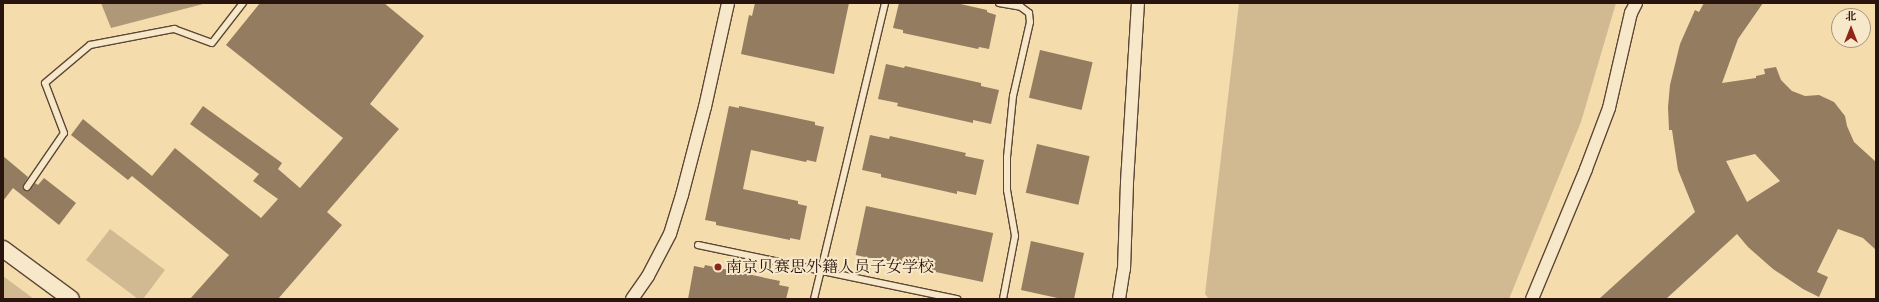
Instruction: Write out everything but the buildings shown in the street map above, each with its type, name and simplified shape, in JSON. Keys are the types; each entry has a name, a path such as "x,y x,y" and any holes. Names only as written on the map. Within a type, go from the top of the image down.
{"main road":[{"path":"3,249 71,299"}],"street":[{"path":"632,299 648,276 672,227 703,114 728,3"},
{"path":"1119,299 1124,270 1127,182 1138,3"},
{"path":"1532,299 1586,169 1609,108 1631,13 1636,3"}],"lane":[{"path":"27,187 64,133 44,83 90,45 174,29 212,43 243,3"},
{"path":"814,299 884,3"},
{"path":"999,3 1021,7 1028,13 1030,22 1013,96 1007,157 1007,190 1015,236 1003,299"},
{"path":"698,245 957,299"}],"shaded area":[{"path":"101,3 207,3 111,28"},
{"path":"1239,3 1616,3 1581,122 1509,299 1209,299 1205,294"},
{"path":"110,229 165,270 143,299 138,299 86,260"},
{"path":"3,276 34,299 3,299"}],"place":[{"name":"南京贝赛思外籍人员子女学校","path":"718,267"}]}
